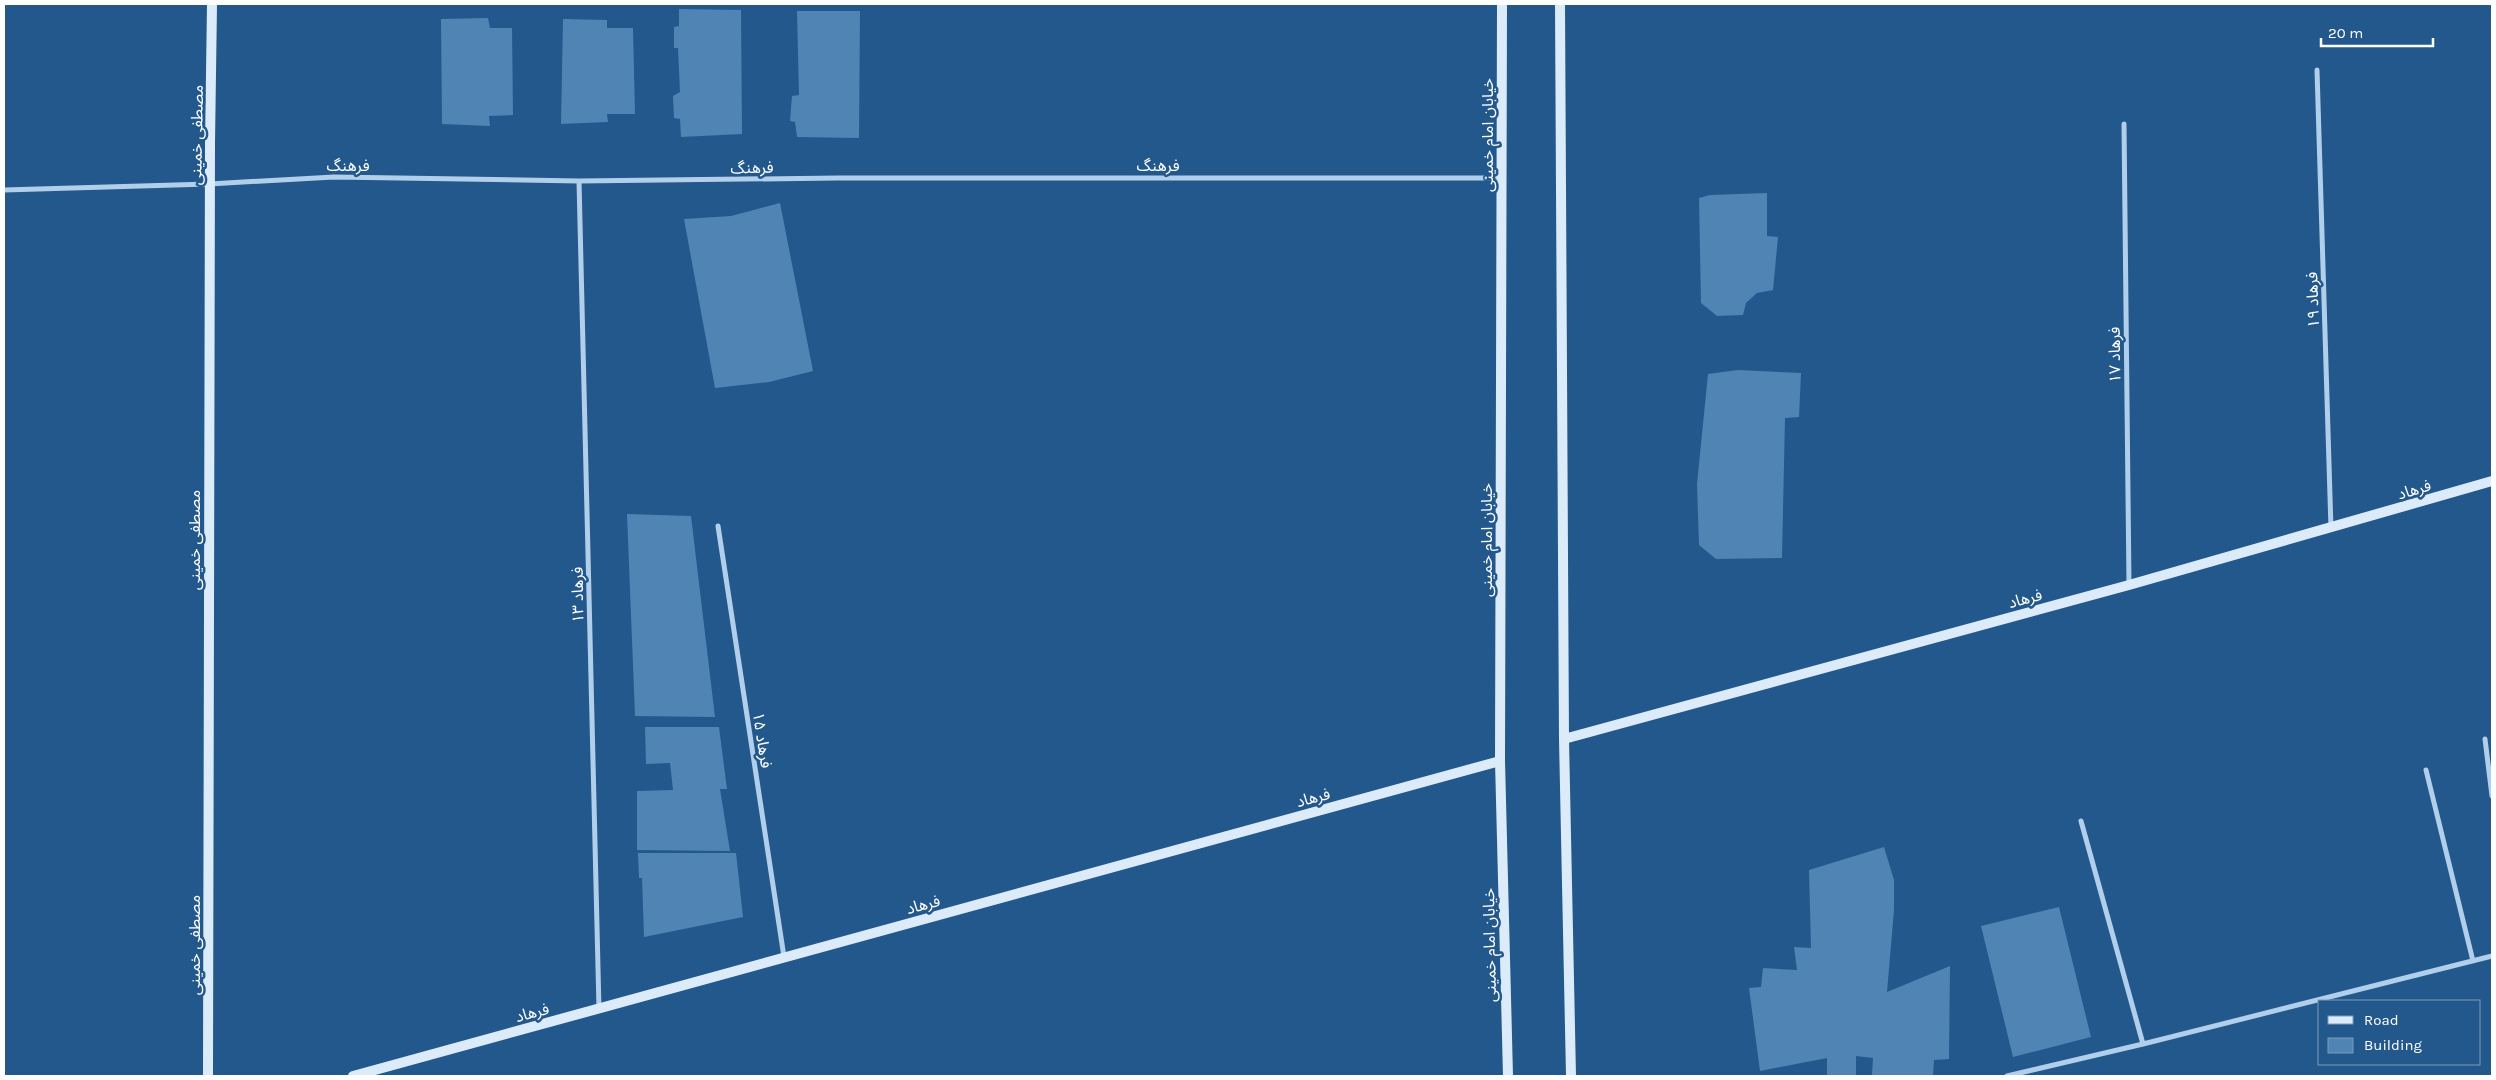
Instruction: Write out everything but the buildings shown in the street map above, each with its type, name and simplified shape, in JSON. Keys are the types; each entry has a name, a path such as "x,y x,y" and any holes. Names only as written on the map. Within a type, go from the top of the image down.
{"main road":[{"name":"مصطفی خمینی","path":"208,1076 212,4"},
{"name":"خیابان امام خمینی","path":"1502,4 1500,761 1508,1076"},
{"path":"1560,4 1564,739 1571,1076"},
{"name":"فرهاد","path":"1564,739 2331,529 2492,481"},
{"name":"فرهاد","path":"353,1076 1500,761"}],"street":[{"name":"فرهاد ۱۹","path":"2317,70 2331,529"},
{"name":"فرهاد ۱۷","path":"2124,124 2129,585"},
{"name":"فرهنگ","path":"4,190 210,184 334,177 579,181 838,178 1502,178"},
{"name":"فرهاد ۱۳","path":"579,181 599,1009"},
{"name":"فرهاد ۱۵","path":"718,526 784,958"},
{"path":"2485,739 2492,796"},
{"path":"2426,770 2474,961"},
{"path":"2081,821 2142,1044"},
{"path":"2007,1076 2492,956"}]}
